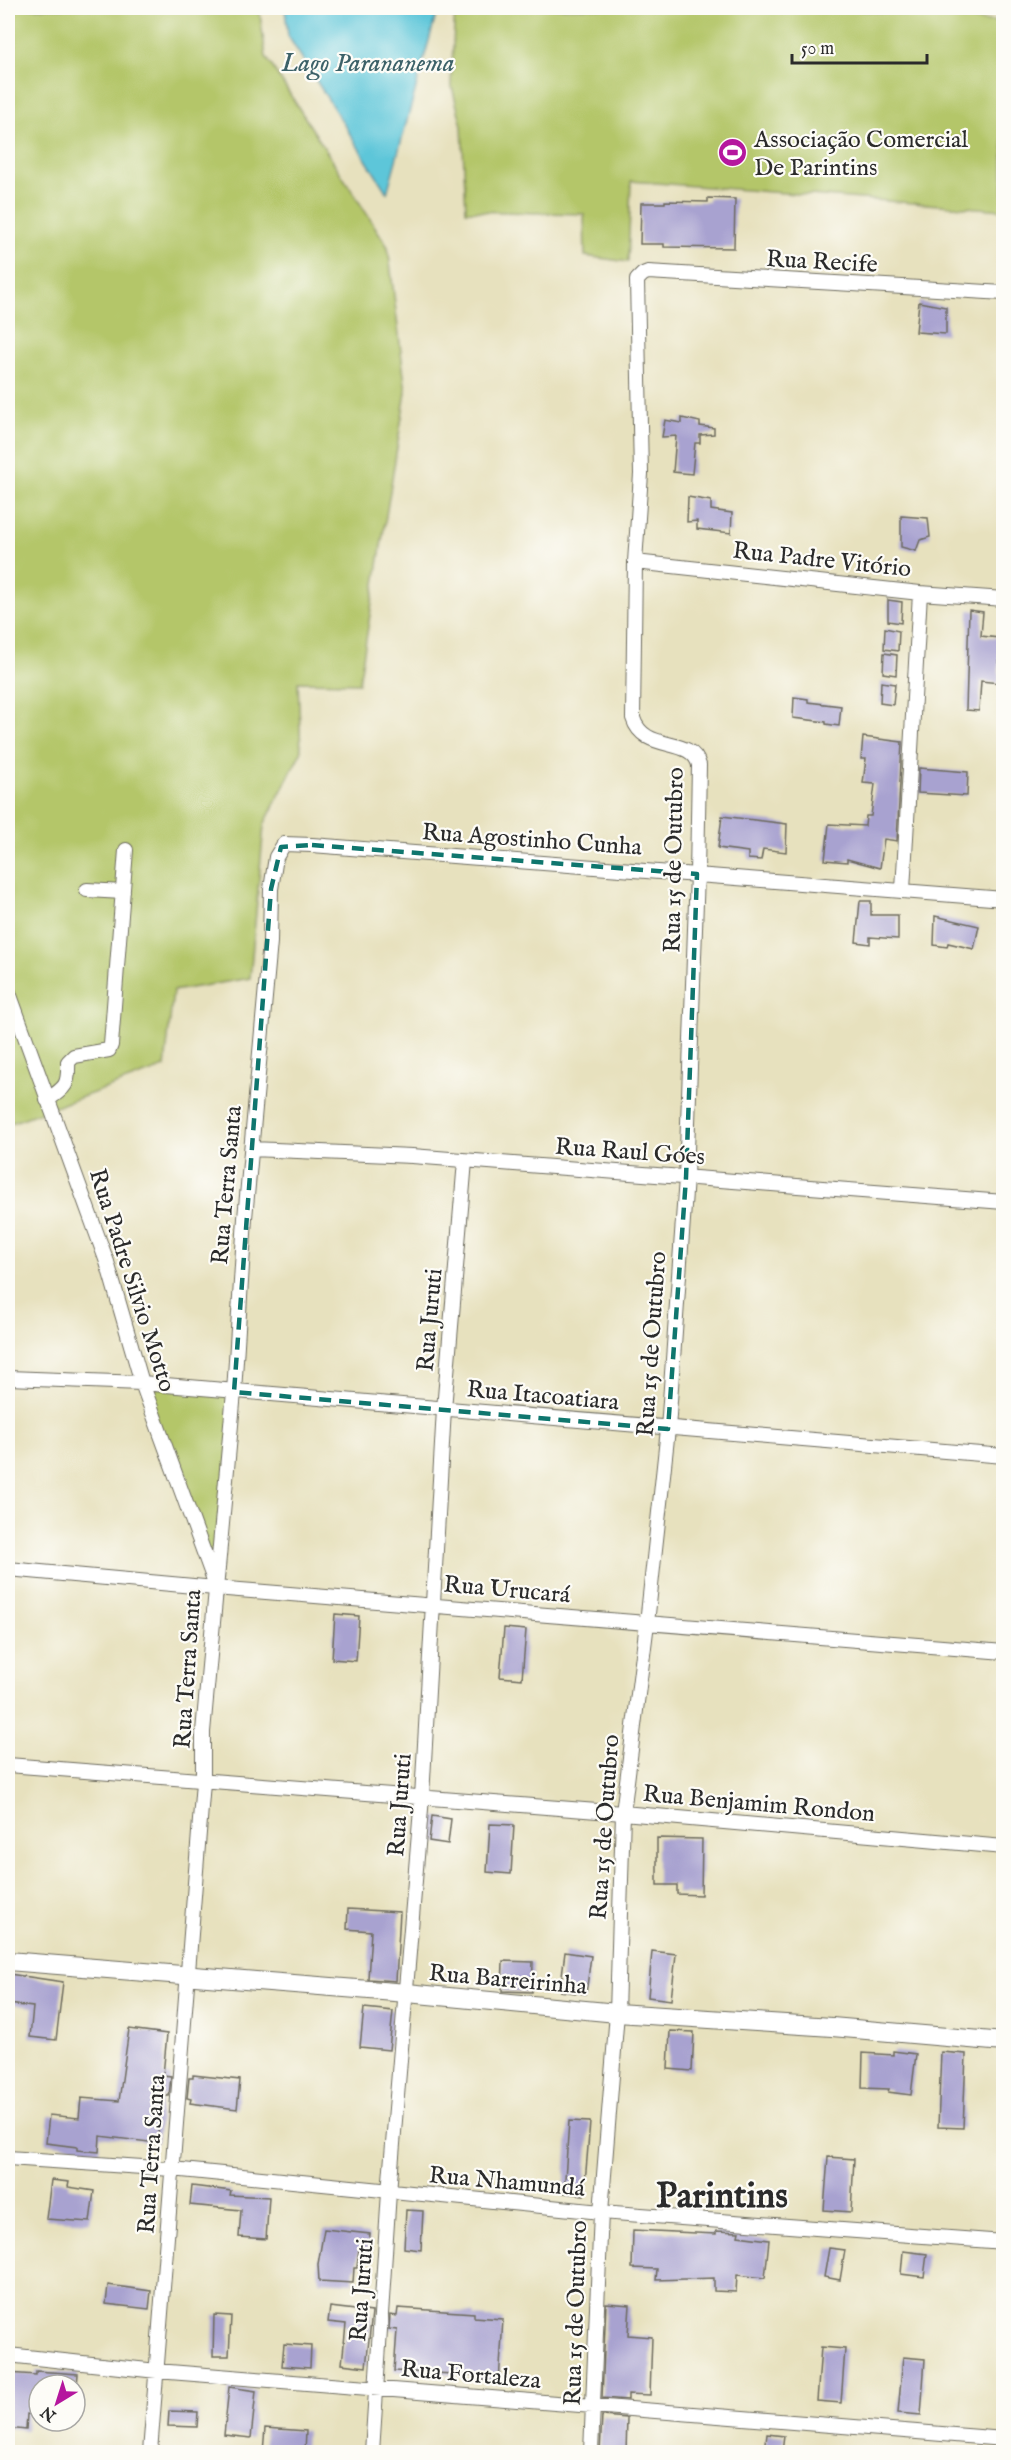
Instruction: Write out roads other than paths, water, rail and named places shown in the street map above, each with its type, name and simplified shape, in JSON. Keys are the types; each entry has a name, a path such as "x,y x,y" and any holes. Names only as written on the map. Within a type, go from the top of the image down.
{"street":[{"name":"Rua Recife","path":"639,277 648,272 1004,293"},
{"name":"Rua 15 de Outubro","path":"591,2452 601,2212 617,2013 623,1814 669,1429 686,1178 698,874 699,765 697,757 691,751 650,739 636,727 633,718 635,562 641,474 637,289 639,277"},
{"name":"Rua Padre Vitório","path":"635,562 920,593 1004,599"},
{"path":"903,890 920,593"},
{"name":"Rua Agostinho Cunha","path":"272,889 276,857 281,847 289,844 1004,899"},
{"path":"47,1100 64,1088 68,1081 68,1062 74,1056 109,1050 111,1045 126,850"},
{"name":"Rua Terra Santa","path":"150,2452 203,1782 203,1732 234,1392 245,1218 270,942 272,889"},
{"path":"87,890 123,892"},
{"name":"Rua Padre Silvio Motto","path":"8,990 107,1262 142,1383 215,1585"},
{"name":"Rua Raul Góes","path":"252,1149 412,1156 1004,1202"},
{"name":"Rua Juruti","path":"372,2452 389,2192 423,1797 444,1409 465,1161"},
{"name":"Rua Itacoatiara","path":"8,1378 142,1383 1004,1456"},
{"name":"Rua Urucará","path":"8,1569 1004,1652"},
{"name":"Rua Benjamim Rondon","path":"8,1765 203,1782 256,1783 1004,1847"},
{"name":"Rua Barreirinha","path":"8,1961 617,2013 832,2027 1004,2042"},
{"name":"Rua Nhamundá","path":"8,2158 172,2169 601,2212 1004,2242"},
{"name":"Rua Fortaleza","path":"8,2355 157,2371 594,2408 1004,2439"}],"water":[{"name":"Lago Parananema","path":"285,8 438,8 387,193 288,36"}],"place":[{"name":"Associação Comercial De Parintins","path":"733,153"}],"district":[{"name":"Parintins","path":"722,2194"}]}
